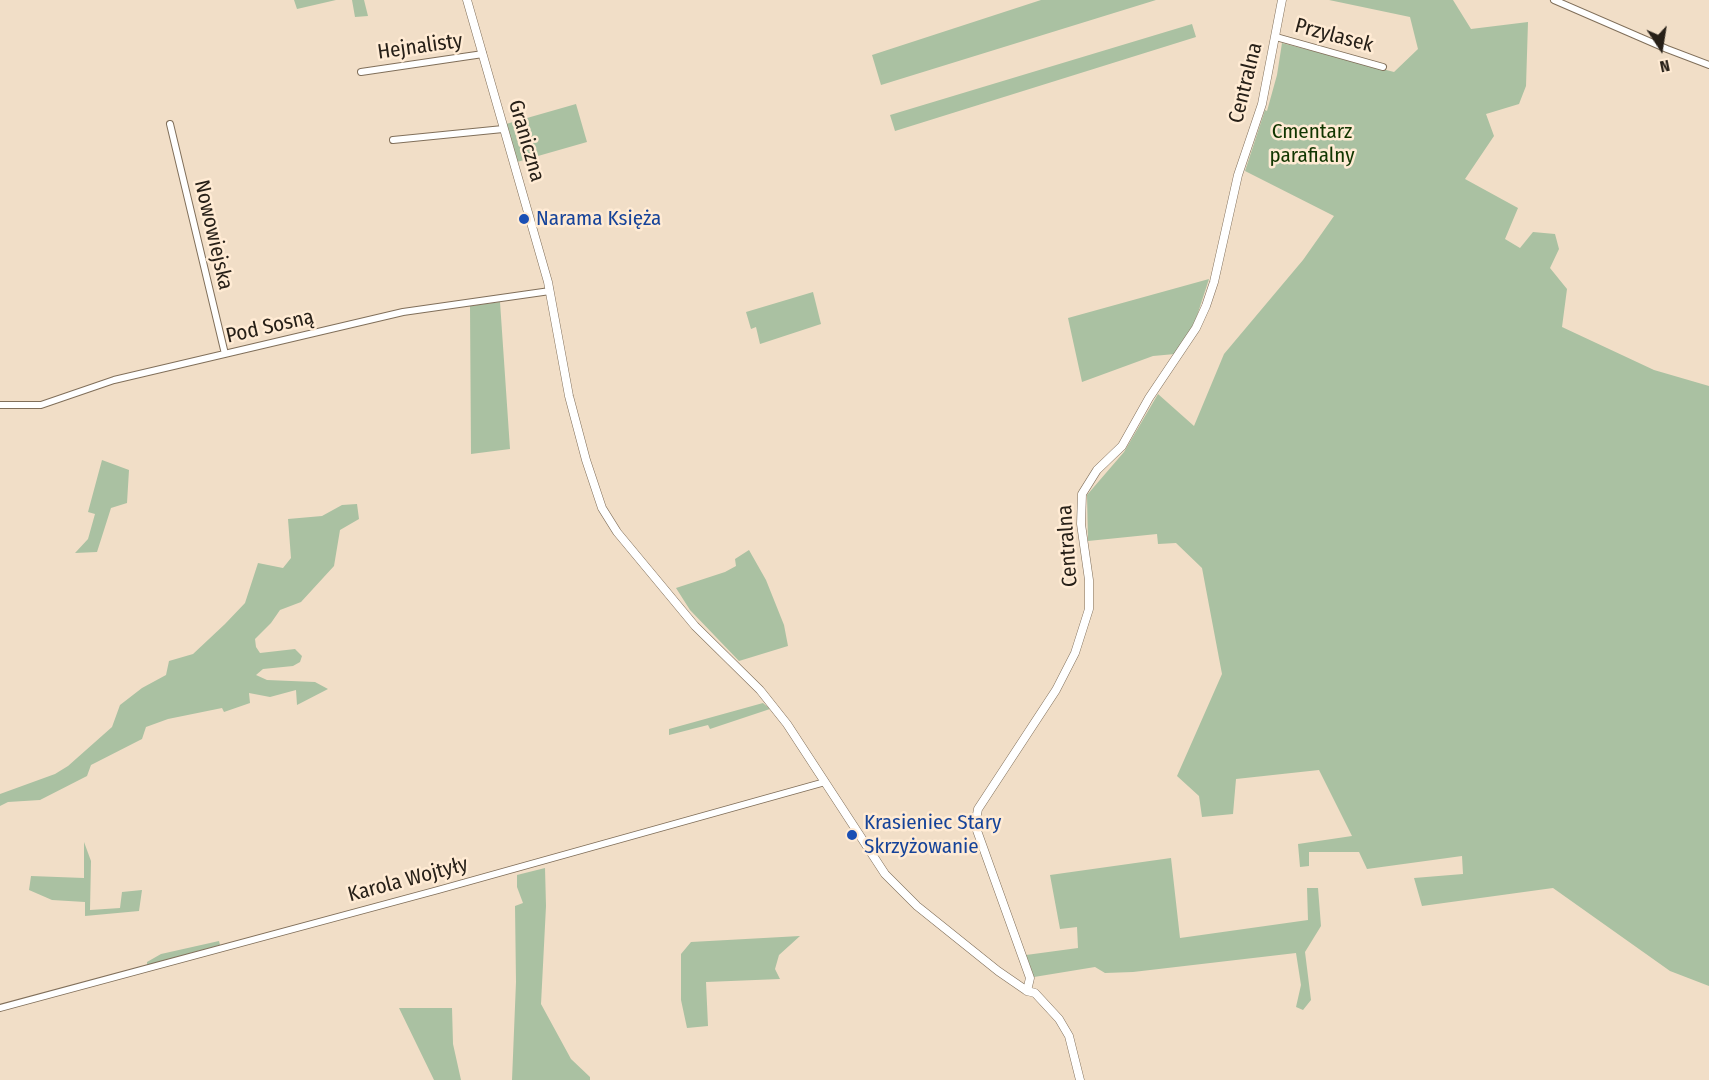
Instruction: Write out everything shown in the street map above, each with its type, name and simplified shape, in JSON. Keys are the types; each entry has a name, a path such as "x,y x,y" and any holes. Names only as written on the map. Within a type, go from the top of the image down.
{"street":[{"name":"Graniczna","path":"468,0 550,291 569,396 602,508 617,532 695,626 766,698 787,724 885,874 917,906 998,971 1028,991"},
{"name":"Centralna","path":"1028,991 1030,978 975,825 978,809 1056,690 1075,653 1089,609 1089,580 1081,524 1082,494 1097,471 1122,446 1149,398 1196,328 1206,306 1214,282 1238,175 1262,104 1282,0"},
{"path":"1554,0 1709,65"},
{"name":"Przylasek","path":"1276,37 1383,67"},
{"name":"Hejnalisty","path":"361,72 483,54"},
{"name":"Nowowiejska","path":"170,124 225,354"},
{"path":"393,140 504,129"},
{"name":"Pod Sosną","path":"0,405 41,405 114,380 403,312 550,291"},
{"name":"Karola Wojtyły","path":"0,1008 438,890 825,782"},
{"path":"1028,991 1035,993 1059,1019 1069,1036 1080,1080"}],"green space":[{"path":"294,0 336,0 297,9"},
{"path":"352,0 364,0 368,16 355,17"},
{"path":"1041,0 1156,0 881,85 872,55"},
{"name":"Cmentarz parafialny","path":"1329,0 1453,0 1471,29 1528,22 1526,86 1519,104 1486,114 1494,136 1465,179 1518,208 1505,239 1520,248 1533,232 1555,234 1559,249 1550,268 1567,289 1562,327 1654,370 1709,386 1709,986 1670,971 1553,888 1422,906 1414,878 1463,874 1462,856 1367,869 1359,852 1309,852 1309,866 1300,867 1298,844 1352,836 1319,770 1236,779 1233,814 1202,817 1199,796 1177,776 1222,674 1202,568 1176,543 1158,544 1157,534 1088,541 1087,495 1124,452 1158,394 1194,426 1224,354 1303,260 1334,216 1245,171 1265,110 1267,111 1277,75 1282,43 1394,72 1418,49 1410,17"},
{"path":"1192,24 1196,37 895,131 890,115"},
{"path":"576,104 587,142 517,162 506,124"},
{"path":"1209,279 1195,322 1175,354 1153,356 1082,382 1068,318"},
{"path":"813,292 821,324 760,344 756,327 751,329 746,312"},
{"path":"500,302 510,449 471,454 470,306"},
{"path":"102,460 129,470 127,503 111,508 97,552 75,553 88,539 95,514 88,512"},
{"path":"357,504 359,519 340,530 334,566 301,602 280,610 255,639 260,653 295,649 302,656 300,662 293,666 263,669 256,675 267,680 315,682 328,689 297,705 296,690 270,697 249,693 250,703 224,712 222,708 168,719 146,727 142,739 91,765 87,776 40,800 8,802 0,806 0,794 55,774 68,766 112,727 120,705 142,688 166,675 169,661 193,654 225,624 245,603 258,563 283,568 291,558 288,519 322,516 342,505"},
{"path":"749,550 766,580 784,625 788,646 739,661 690,610 676,588 725,572 736,566 735,559"},
{"path":"763,703 770,709 710,729 708,725 669,735 669,729"},
{"path":"84,842 91,861 90,910 120,908 122,892 142,890 139,911 85,916 85,902 52,900 29,890 31,876 84,878"},
{"path":"1171,858 1180,938 1308,920 1307,888 1318,888 1321,926 1305,952 1311,1000 1303,1010 1296,1007 1301,985 1296,953 1133,972 1105,973 1095,967 1034,977 1026,955 1078,948 1077,927 1060,929 1050,875"},
{"path":"545,868 546,906 541,1004 571,1059 590,1077 590,1080 512,1080 516,982 515,906 523,903 517,887 517,875"},
{"path":"800,936 779,955 775,969 780,979 706,982 708,1026 687,1028 681,1000 681,954 691,942"},
{"path":"219,941 220,945 147,965 147,962 161,954"},
{"path":"399,1008 452,1008 453,1044 461,1080 434,1080"}],"place":[{"name":"Narama Księża","path":"524,219"},
{"name":"Krasieniec Stary Skrzyżowanie","path":"852,835"}]}
